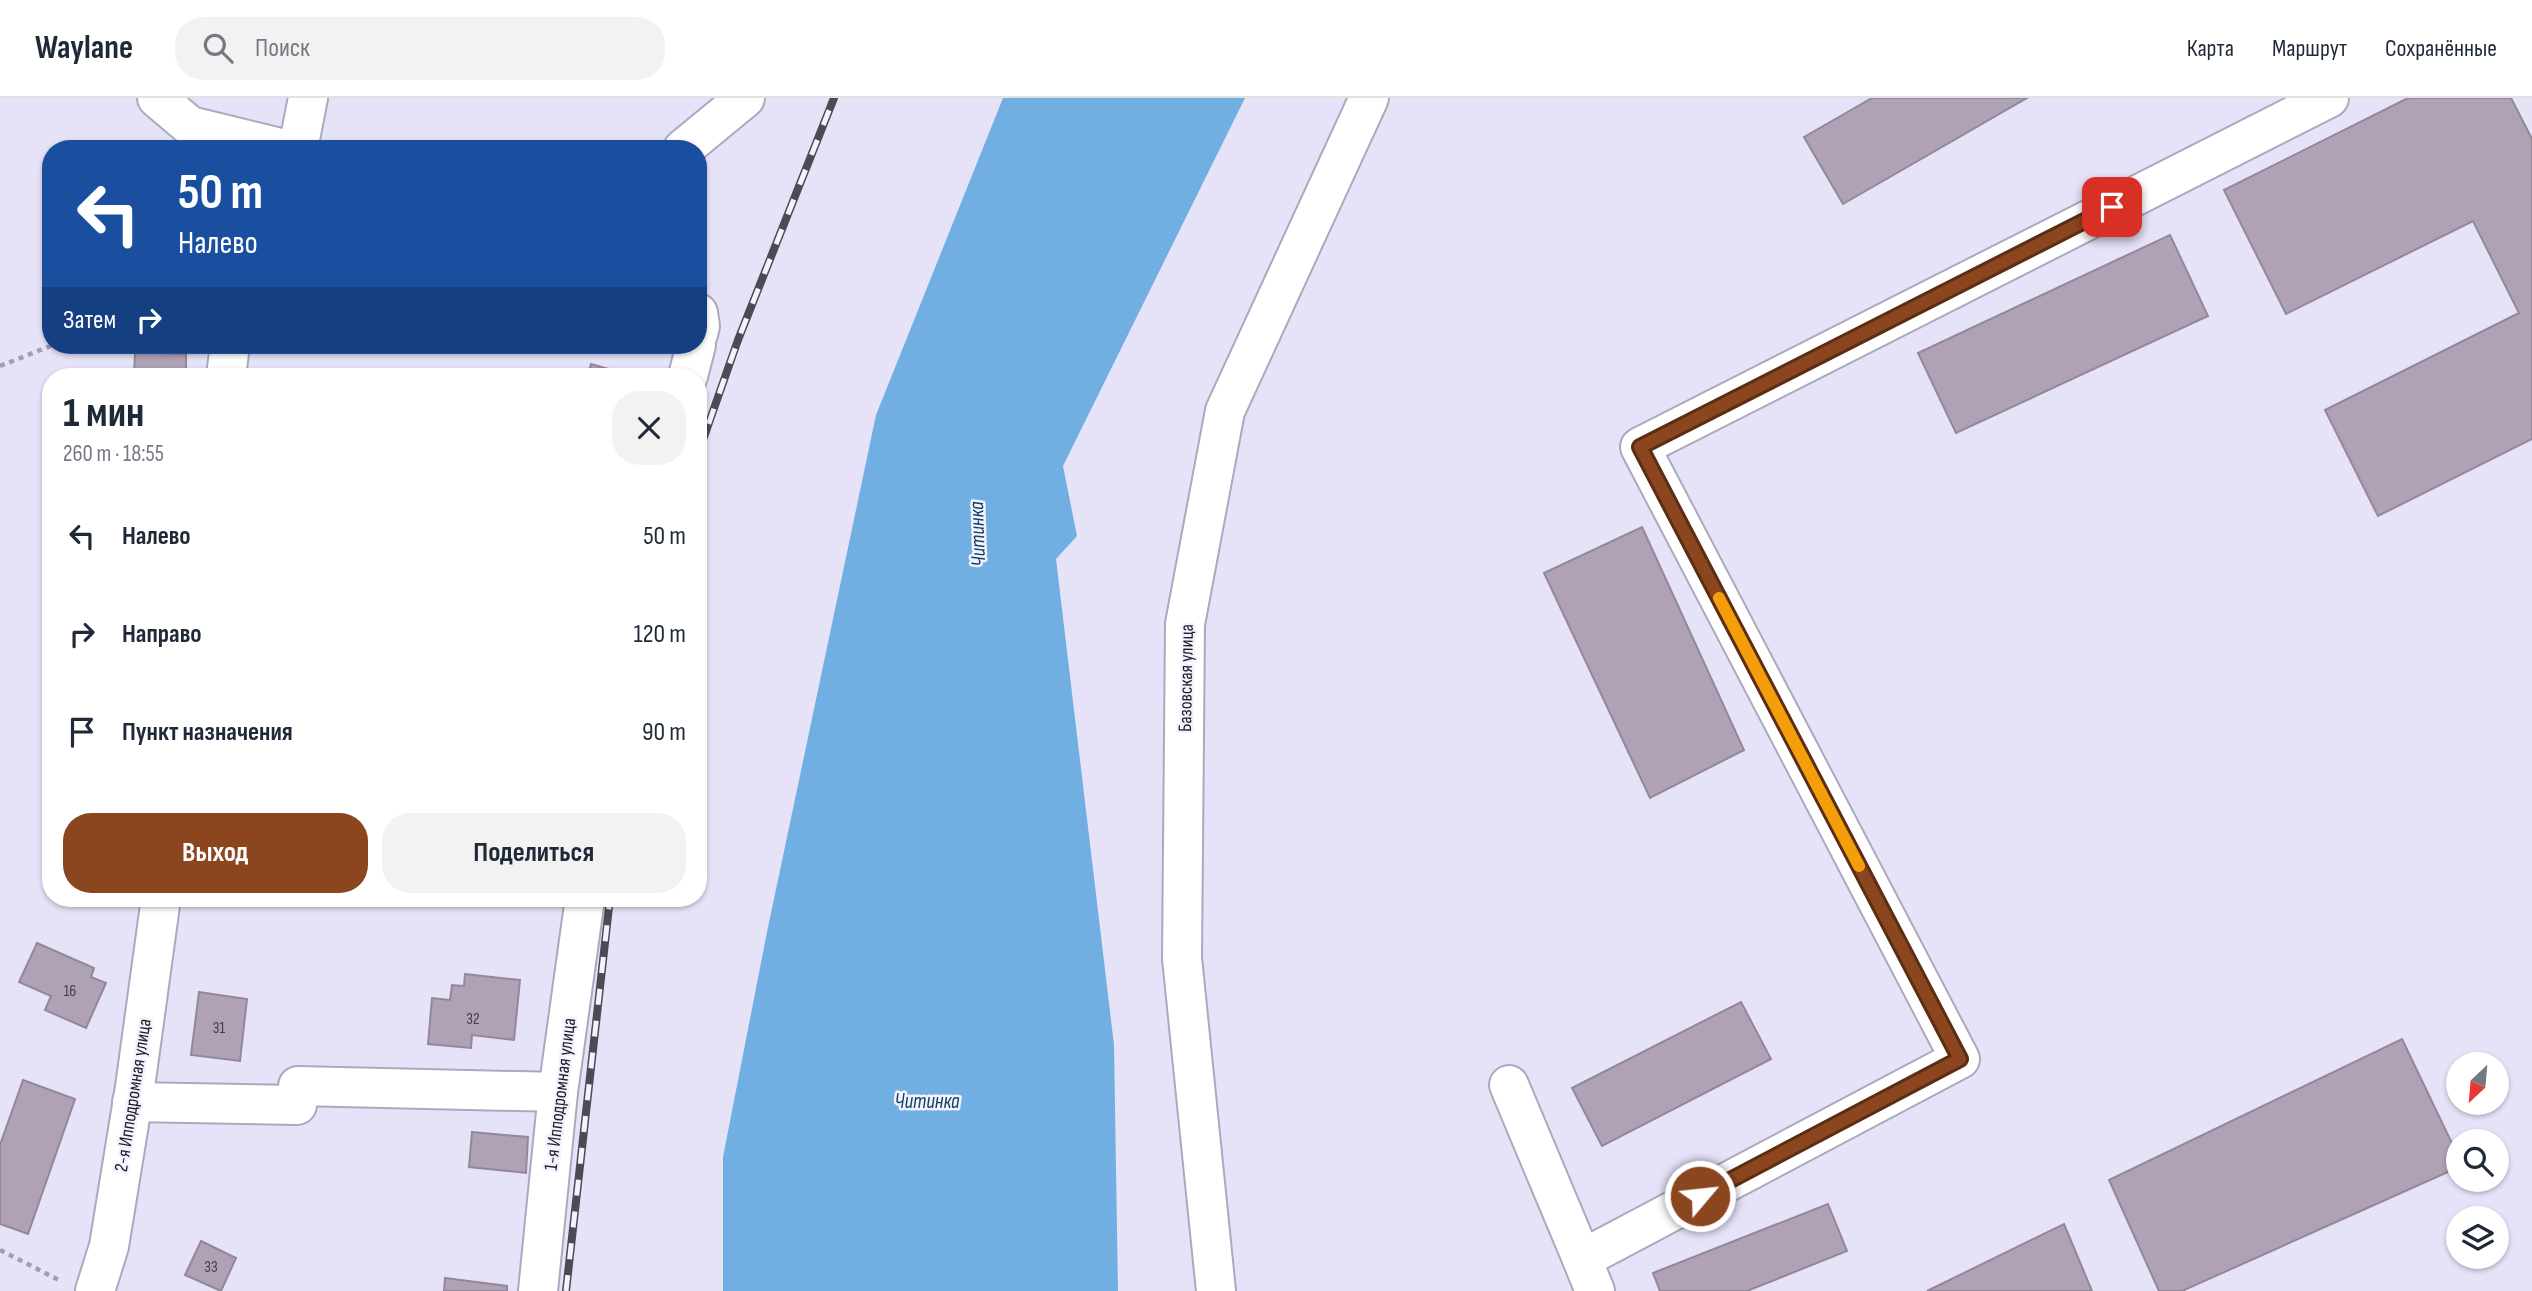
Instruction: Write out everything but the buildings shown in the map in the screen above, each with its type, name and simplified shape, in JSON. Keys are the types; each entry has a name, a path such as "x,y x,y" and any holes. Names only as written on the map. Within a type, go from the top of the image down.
{"street":[{"path":"157,98 190,126 247,140"},
{"path":"300,140 308,98"},
{"path":"694,140 745,98"},
{"name":"Базовская улица","path":"1216,1291 1182,958 1185,624 1225,411 1369,98"},
{"path":"1509,1084 1589,1275 1960,1059 1640,447 2329,98"},
{"name":"2-я Ипподромная улица","path":"82,1288 109,1246 160,907"},
{"name":"1-я Ипподромная улица","path":"538,1291 558,1091 584,907"},
{"path":"132,1102 297,1105 298,1086 558,1091"}],"path":[{"path":"0,365 42,348"},
{"path":"0,1250 82,1288"}],"water":[{"name":"Читинка","path":"1003,98 1245,98 1063,466 1077,536 1056,559 1114,1045 1118,1291 723,1291 723,1157 767,932 876,415"}],"railway":[{"path":"707,428 738,340 834,98"},
{"path":"566,1291 609,907"}],"slow traffic":[{"path":"1719,598 1859,866"}],"route":[{"path":"1700,1196 1960,1059 1640,447 2112,207"}]}
